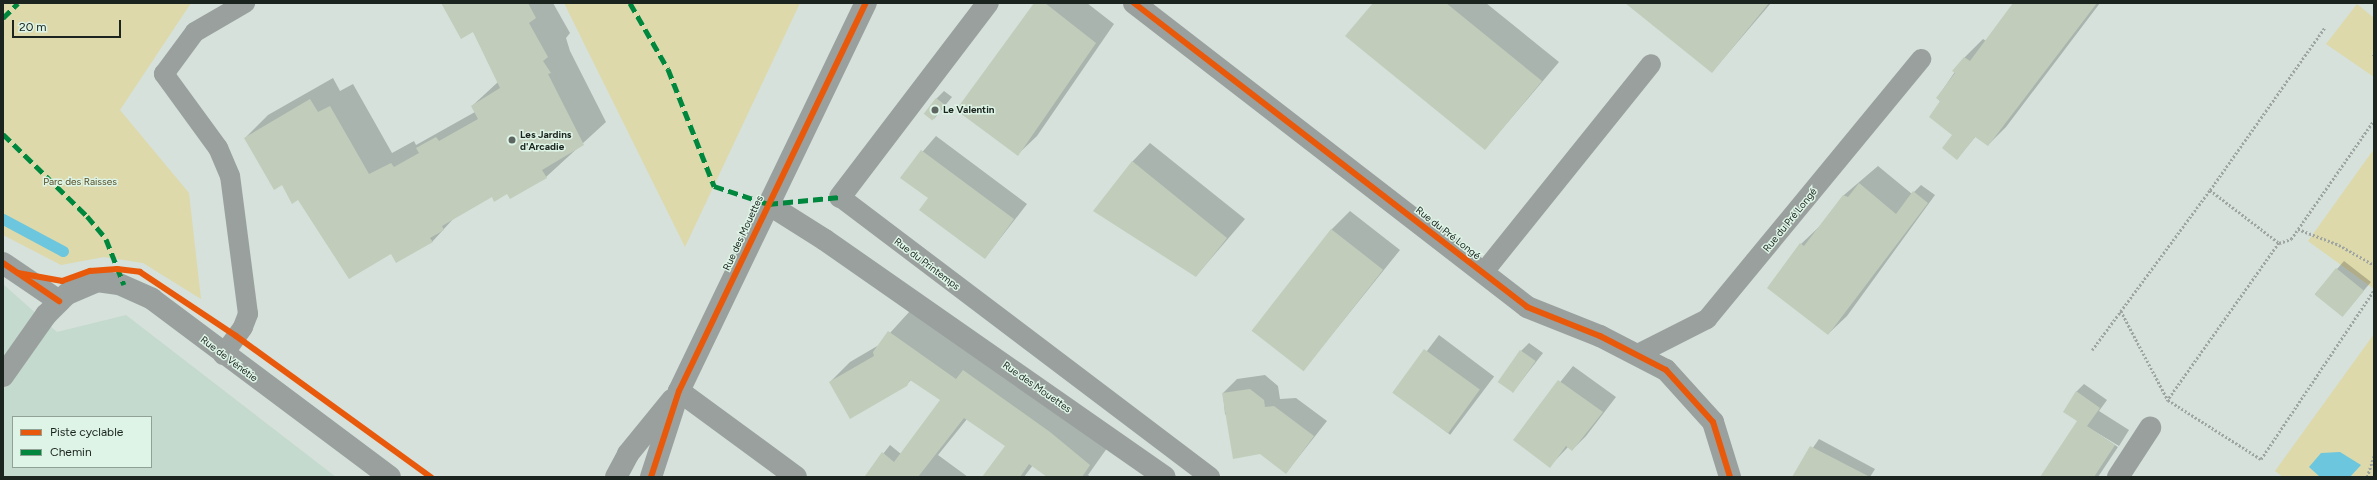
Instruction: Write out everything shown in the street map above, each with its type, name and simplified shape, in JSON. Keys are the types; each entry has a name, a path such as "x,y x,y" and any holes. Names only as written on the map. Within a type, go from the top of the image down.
{"street":[{"name":"Rue des Mouettes","path":"651,477 679,391 866,3"},
{"name":"Rue du Printemps","path":"840,197 988,3"},
{"name":"Rue du Pré Longé","path":"1134,3 1527,307 1636,355 1666,370 1713,422 1730,477"},
{"name":"Rue des Mouettes","path":"768,204 825,240 1165,477"},
{"path":"3,263 59,301"},
{"name":"Rue de Vénétie","path":"3,376 59,301 97,281 128,287 152,299 223,355 390,477"},
{"name":"Rue des Mouettes","path":"616,477 628,454 679,391"},
{"path":"679,391 796,477"},
{"path":"2118,477 2150,428"}],"lane":[{"path":"223,355 243,327 248,314 230,176 218,148 164,74 195,32 246,3"},
{"name":"Rue du Pré Longé","path":"1636,355 1707,319 1921,59"},
{"name":"Rue du Pré Longé","path":"1483,273 1651,64"},
{"name":"Rue du Printemps","path":"840,197 1210,477"}],"path":[{"path":"2092,350 2210,190 2325,27"},
{"path":"2168,400 2279,243 2291,239 2374,120"},
{"path":"2210,190 2279,243"},
{"path":"2298,228 2339,245 2374,265"},
{"path":"2121,311 2168,400 2261,459 2374,290"},
{"path":"2367,477 2374,456"}],"shaded area":[{"path":"3,284 57,332 126,315 336,477 3,477"}],"green space":[{"name":"Parc des Raisses","path":"3,3 191,3 120,110 189,193 201,299 143,263 104,257 61,265 3,235"},
{"path":"564,3 800,3 685,247"},
{"path":"2357,4 2374,18 2374,77 2326,44"},
{"path":"2374,149 2374,289 2308,241"},
{"path":"2374,334 2374,477 2283,477 2275,471"}],"water":[{"path":"2340,452 2361,465 2350,477 2320,477 2309,467 2321,453"}],"building":[{"name":"Les Jardins d'Arcadie","path":"441,3 528,3 536,18 529,23 548,57 543,61 551,73 548,74 584,145 542,170 547,178 510,199 507,194 494,202 492,197 442,226 444,230 430,238 433,242 396,263 391,254 349,279 298,200 292,204 282,185 274,190 244,138 310,99 318,112 330,106 369,174 391,163 394,167 419,153 416,148 436,137 439,141 478,119 471,106 500,88 473,32 461,39"},
{"path":"1034,3 1045,3 1096,43 1018,156 956,110"},
{"path":"1373,3 1446,3 1542,81 1485,150 1345,36"},
{"path":"1625,3 1769,3 1712,73"},
{"path":"2013,3 2097,3 1988,146 1975,137 1957,160 1942,148 1952,135 1929,117 1940,101 1936,98 1955,73 1952,71 1964,57 1970,61"},
{"name":"Le Valentin","path":"936,98 945,105 932,121 924,114"},
{"path":"921,150 1014,219 985,259 919,210 928,198 900,178"},
{"path":"1132,161 1227,238 1196,277 1093,211"},
{"path":"1859,183 1896,214 1913,191 1928,203 1828,335 1767,288 1800,243 1804,246 1843,195 1848,197"},
{"path":"1331,229 1383,270 1304,371 1252,331"},
{"path":"2336,268 2364,291 2343,317 2315,294"},
{"path":"888,331 956,379 963,370 1050,432 1090,465 1082,477 1047,477 1029,464 1020,477 982,477 1005,446 964,418 918,477 865,476 882,452 894,462 940,400 910,380 907,386 850,419 829,382 874,356 873,352"},
{"path":"1424,349 1480,390 1448,433 1392,393"},
{"path":"1520,350 1536,361 1513,393 1498,382"},
{"path":"1558,380 1603,412 1572,451 1566,446 1550,468 1513,440"},
{"path":"1250,389 1264,400 1265,407 1274,406 1314,436 1286,474 1260,454 1233,459 1222,393"},
{"path":"2076,391 2100,408 2087,426 2115,445 2094,477 2040,477 2077,421 2063,412"},
{"path":"1810,446 1870,477 1792,477"}],"waterway":[{"path":"3,219 63,251"}],"marked path":[{"path":"3,18 18,3"},
{"path":"630,3 668,69 714,186 768,204 840,197"},
{"path":"3,134 87,216 106,239 124,285"}],"cycle path":[{"path":"651,477 679,391 866,3"},
{"path":"1134,3 1527,307 1600,336 1666,370 1713,422 1730,477"},
{"path":"3,263 59,301"},
{"path":"18,273 62,281 90,271 117,269 140,272 236,336 431,477"}],"place":[{"name":"Le Valentin","path":"935,110"},
{"name":"Les Jardins d'Arcadie","path":"512,140"}]}
